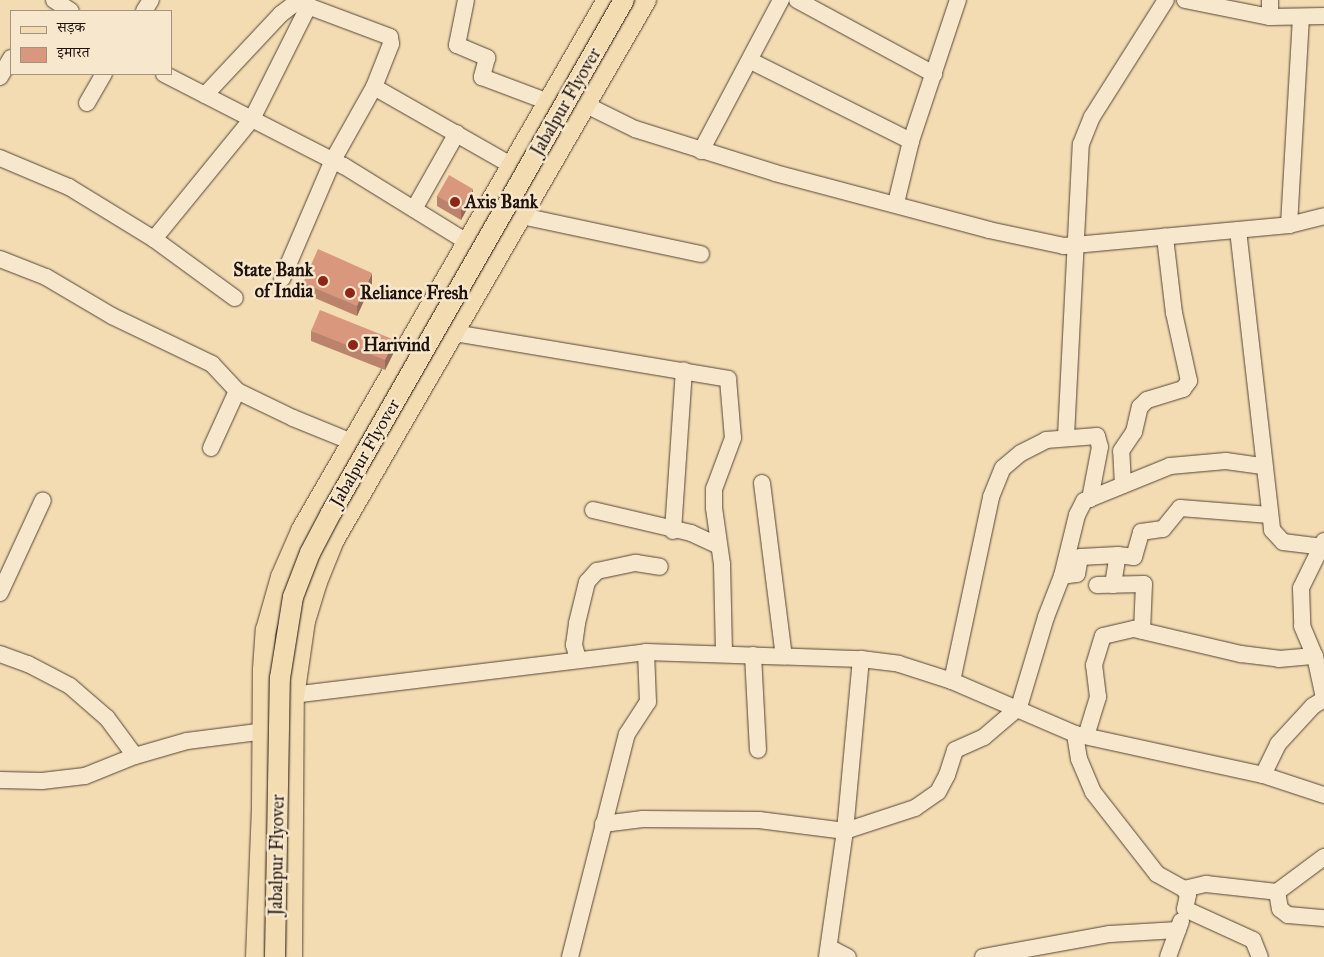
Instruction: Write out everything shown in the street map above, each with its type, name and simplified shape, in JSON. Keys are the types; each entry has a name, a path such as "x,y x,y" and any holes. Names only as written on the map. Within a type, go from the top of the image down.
{"main road":[{"path":"256,957 263,731 262,694 266,630 281,577 302,529 607,0"},
{"name":"Jabalpur Flyover","path":"275,957 280,678 284,635 293,598 310,554 331,513 624,0"},
{"path":"292,957 294,697 305,621 334,540 522,216 584,103 646,0"}],"street":[{"path":"44,10 53,0 69,10"},
{"path":"466,0 456,45 487,58 482,77 584,103 635,128 700,151 775,173 896,203 999,232 1076,246 1289,225 1324,216"},
{"path":"700,151 751,61 781,0"},
{"path":"797,0 934,74"},
{"path":"896,203 911,141 958,0"},
{"path":"1066,436 1081,144 1092,117 1166,0"},
{"path":"1185,0 1270,17 1324,16"},
{"path":"1270,0 1270,17"},
{"path":"282,279 333,160 374,87 391,44 390,37 301,2"},
{"path":"205,95 282,14 301,2"},
{"path":"154,239 252,119 301,2"},
{"path":"1289,225 1301,17"},
{"path":"0,77 10,60"},
{"path":"751,61 911,141"},
{"path":"87,103 103,75"},
{"path":"166,75 333,160 467,241 496,261"},
{"path":"374,87 511,165"},
{"path":"414,209 456,133"},
{"path":"0,158 69,187 154,239 235,298"},
{"path":"522,216 701,254"},
{"path":"1238,230 1270,515 1276,537 1283,542 1322,544 1301,588 1302,626 1315,656 1324,698 1313,706 1278,744 1263,775"},
{"path":"1123,485 1121,451 1134,432 1140,407 1147,400 1183,389 1189,381 1174,313 1165,237"},
{"path":"0,259 46,277 112,316 212,364 237,391 293,418 352,442"},
{"path":"454,333 723,376 731,384 733,438 714,489 719,546 724,654"},
{"path":"673,531 684,370"},
{"path":"211,448 237,391"},
{"path":"952,681 991,497 1002,468 1021,453 1046,440 1066,436 1097,436 1099,440 1090,499"},
{"path":"603,824 643,819 759,820 845,831 884,821 915,808 938,792 948,776 955,750 984,737 1019,707 1046,617 1062,576 1077,515 1084,501 1170,466 1201,461 1263,466"},
{"path":"762,483 784,656"},
{"path":"0,592 43,500"},
{"path":"1062,576 1077,574 1080,556 1118,555 1134,557 1141,532 1163,529 1180,508 1270,515"},
{"path":"592,510 704,537 719,546"},
{"path":"1118,555 1105,585 1144,584 1142,631"},
{"path":"578,660 574,645 577,623 587,582 597,571 636,563 660,566"},
{"path":"1168,957 1188,895 1184,889 1158,874 1093,792 1079,759 1080,735 1098,697 1094,665 1103,636 1121,630 1142,631 1241,654 1279,659 1315,656"},
{"path":"262,694 294,697 399,680 646,652 861,659 899,664 952,681 1019,707 1080,735 1263,775 1324,795"},
{"path":"570,957 627,734 648,702 646,652"},
{"path":"0,654 28,664 70,686 107,718 135,756"},
{"path":"753,655 758,750"},
{"path":"848,957 829,953 845,831 861,659"},
{"path":"0,780 42,780 85,776 135,756 187,741 294,729"},
{"path":"1184,889 1206,884 1277,892 1324,857"},
{"path":"1277,892 1280,909 1288,915 1324,918"},
{"path":"1185,909 1253,940 1260,957"},
{"path":"983,957 1110,934 1178,930"}],"building":[{"path":"449,175 473,189 461,210 437,196"},
{"path":"318,249 372,273 357,306 303,283"},
{"path":"320,310 395,340 385,360 311,331"}],"place":[{"name":"Axis Bank","path":"455,202"},
{"name":"State Bank of India","path":"323,281"},
{"name":"Reliance Fresh","path":"350,293"},
{"name":"Harivind","path":"353,345"}]}
